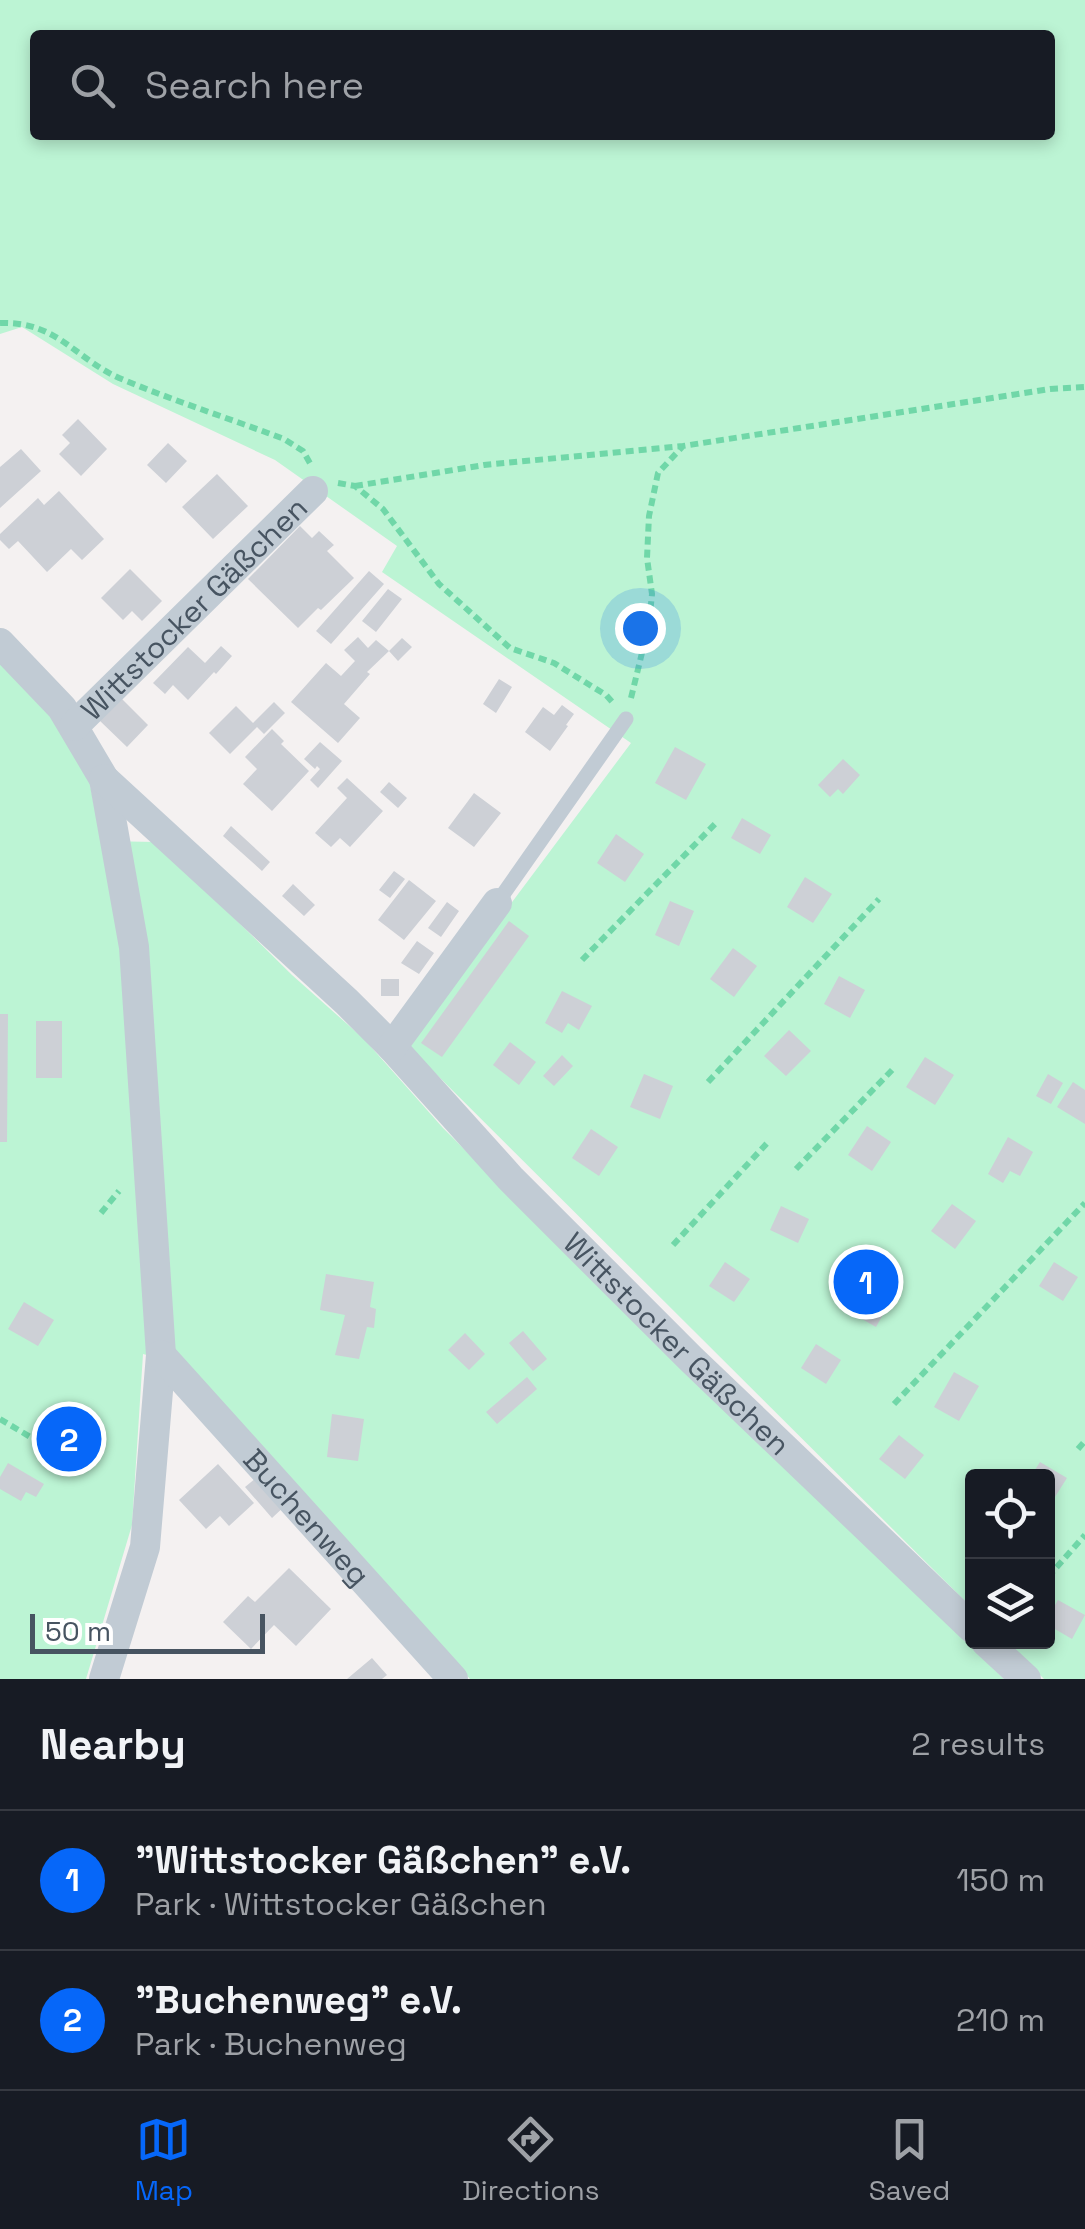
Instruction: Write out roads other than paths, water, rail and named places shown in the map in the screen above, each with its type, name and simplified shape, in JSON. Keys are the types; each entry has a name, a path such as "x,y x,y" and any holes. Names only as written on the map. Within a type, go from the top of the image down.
{"street":[{"name":"Wittstocker Gäßchen","path":"74,726 313,491"},
{"name":"Wittstocker Gäßchen","path":"0,643 62,708 104,780 134,946 161,1356"},
{"name":"Wittstocker Gäßchen","path":"104,780 302,958 392,1048 537,1206 690,1359 965,1621"},
{"path":"392,1048 497,903"},
{"path":"104,1679 145,1547 161,1356"},
{"name":"Buchenweg","path":"161,1356 453,1679"},
{"path":"994,1649 1026,1679"}],"lane":[{"path":"497,903 626,719"}],"place":[{"name":"\"Wittstocker Gäßchen\" e.V.","path":"866,1282"},
{"name":"\"Buchenweg\" e.V.","path":"69,1439"}]}
